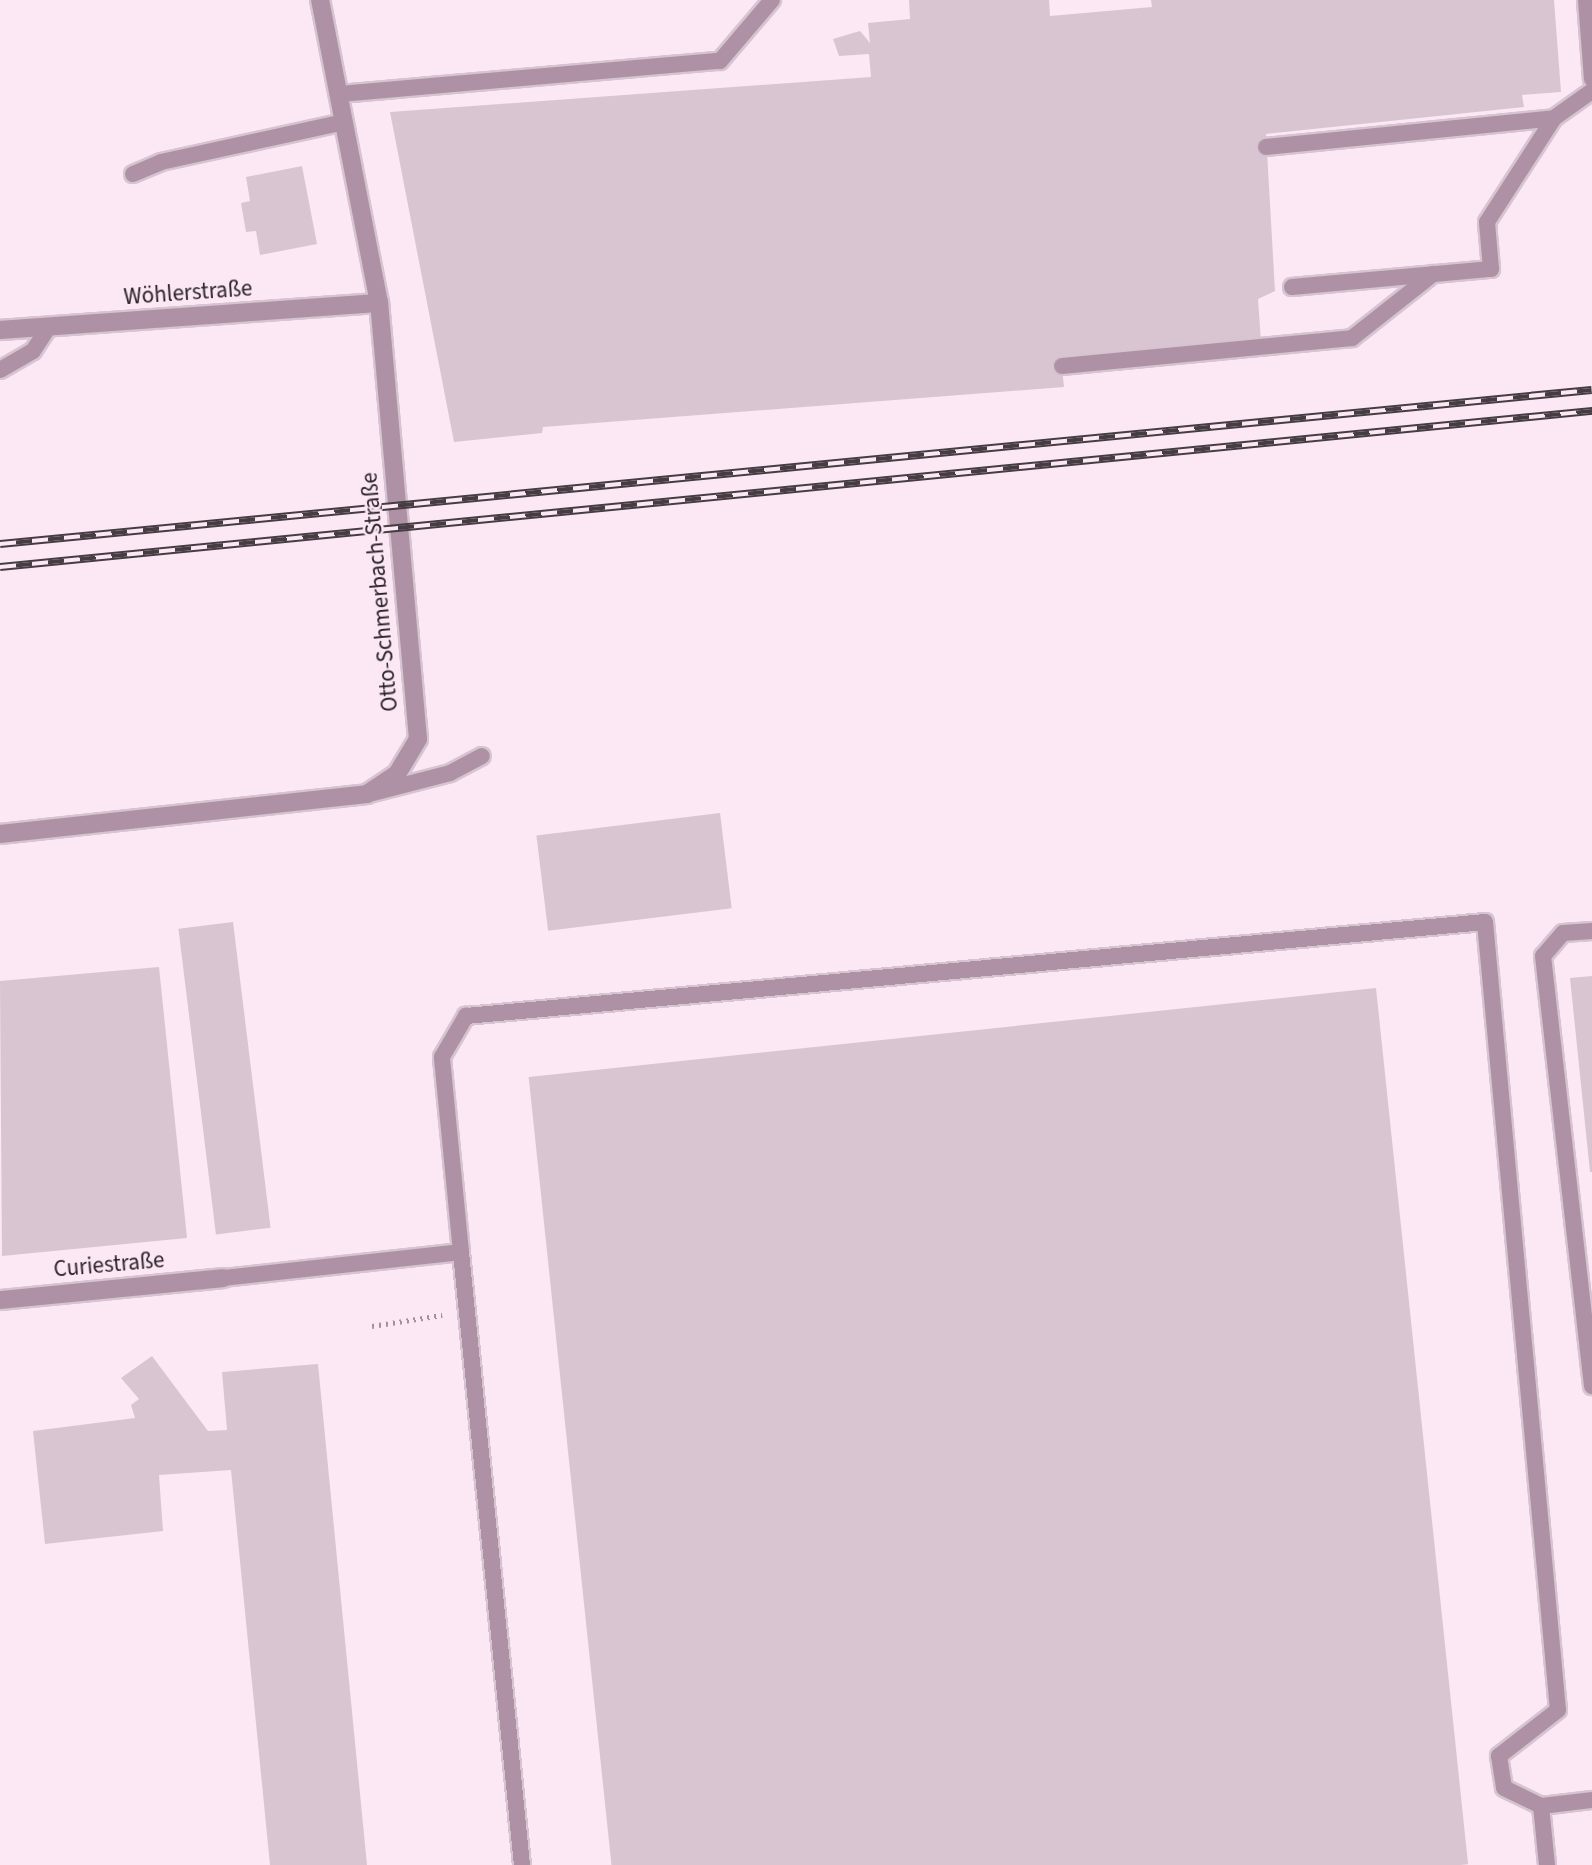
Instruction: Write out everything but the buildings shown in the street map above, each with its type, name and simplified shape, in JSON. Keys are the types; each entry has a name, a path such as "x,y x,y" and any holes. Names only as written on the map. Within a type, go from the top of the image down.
{"street":[{"name":"Otto-Schmerbach-Straße","path":"0,834 367,794 397,774 418,739 379,303 320,0"},
{"name":"Wöhlerstraße","path":"0,330 379,303"},
{"name":"Curiestraße","path":"0,1300 223,1278"}],"lane":[{"path":"339,94 720,61 772,0"},
{"path":"1586,0 1592,79"},
{"path":"1292,287 1491,269 1487,222 1554,118 1592,90"},
{"path":"1266,147 1554,118"},
{"path":"133,174 161,162 344,122"},
{"path":"1062,366 1352,338 1433,274"},
{"path":"0,370 33,351 48,328"},
{"path":"367,794 450,773 482,756"},
{"path":"522,1865 442,1057 466,1016 1485,922 1558,1710 1499,1756 1504,1788 1541,1806 1592,1800"},
{"path":"1592,931 1563,933 1543,956 1592,1386"},
{"path":"223,1278 461,1252"},
{"path":"1541,1806 1547,1865"}],"path":[{"path":"372,1326 467,1311"}],"railway":[{"path":"0,544 1592,390"},
{"path":"0,567 1592,411"}]}
